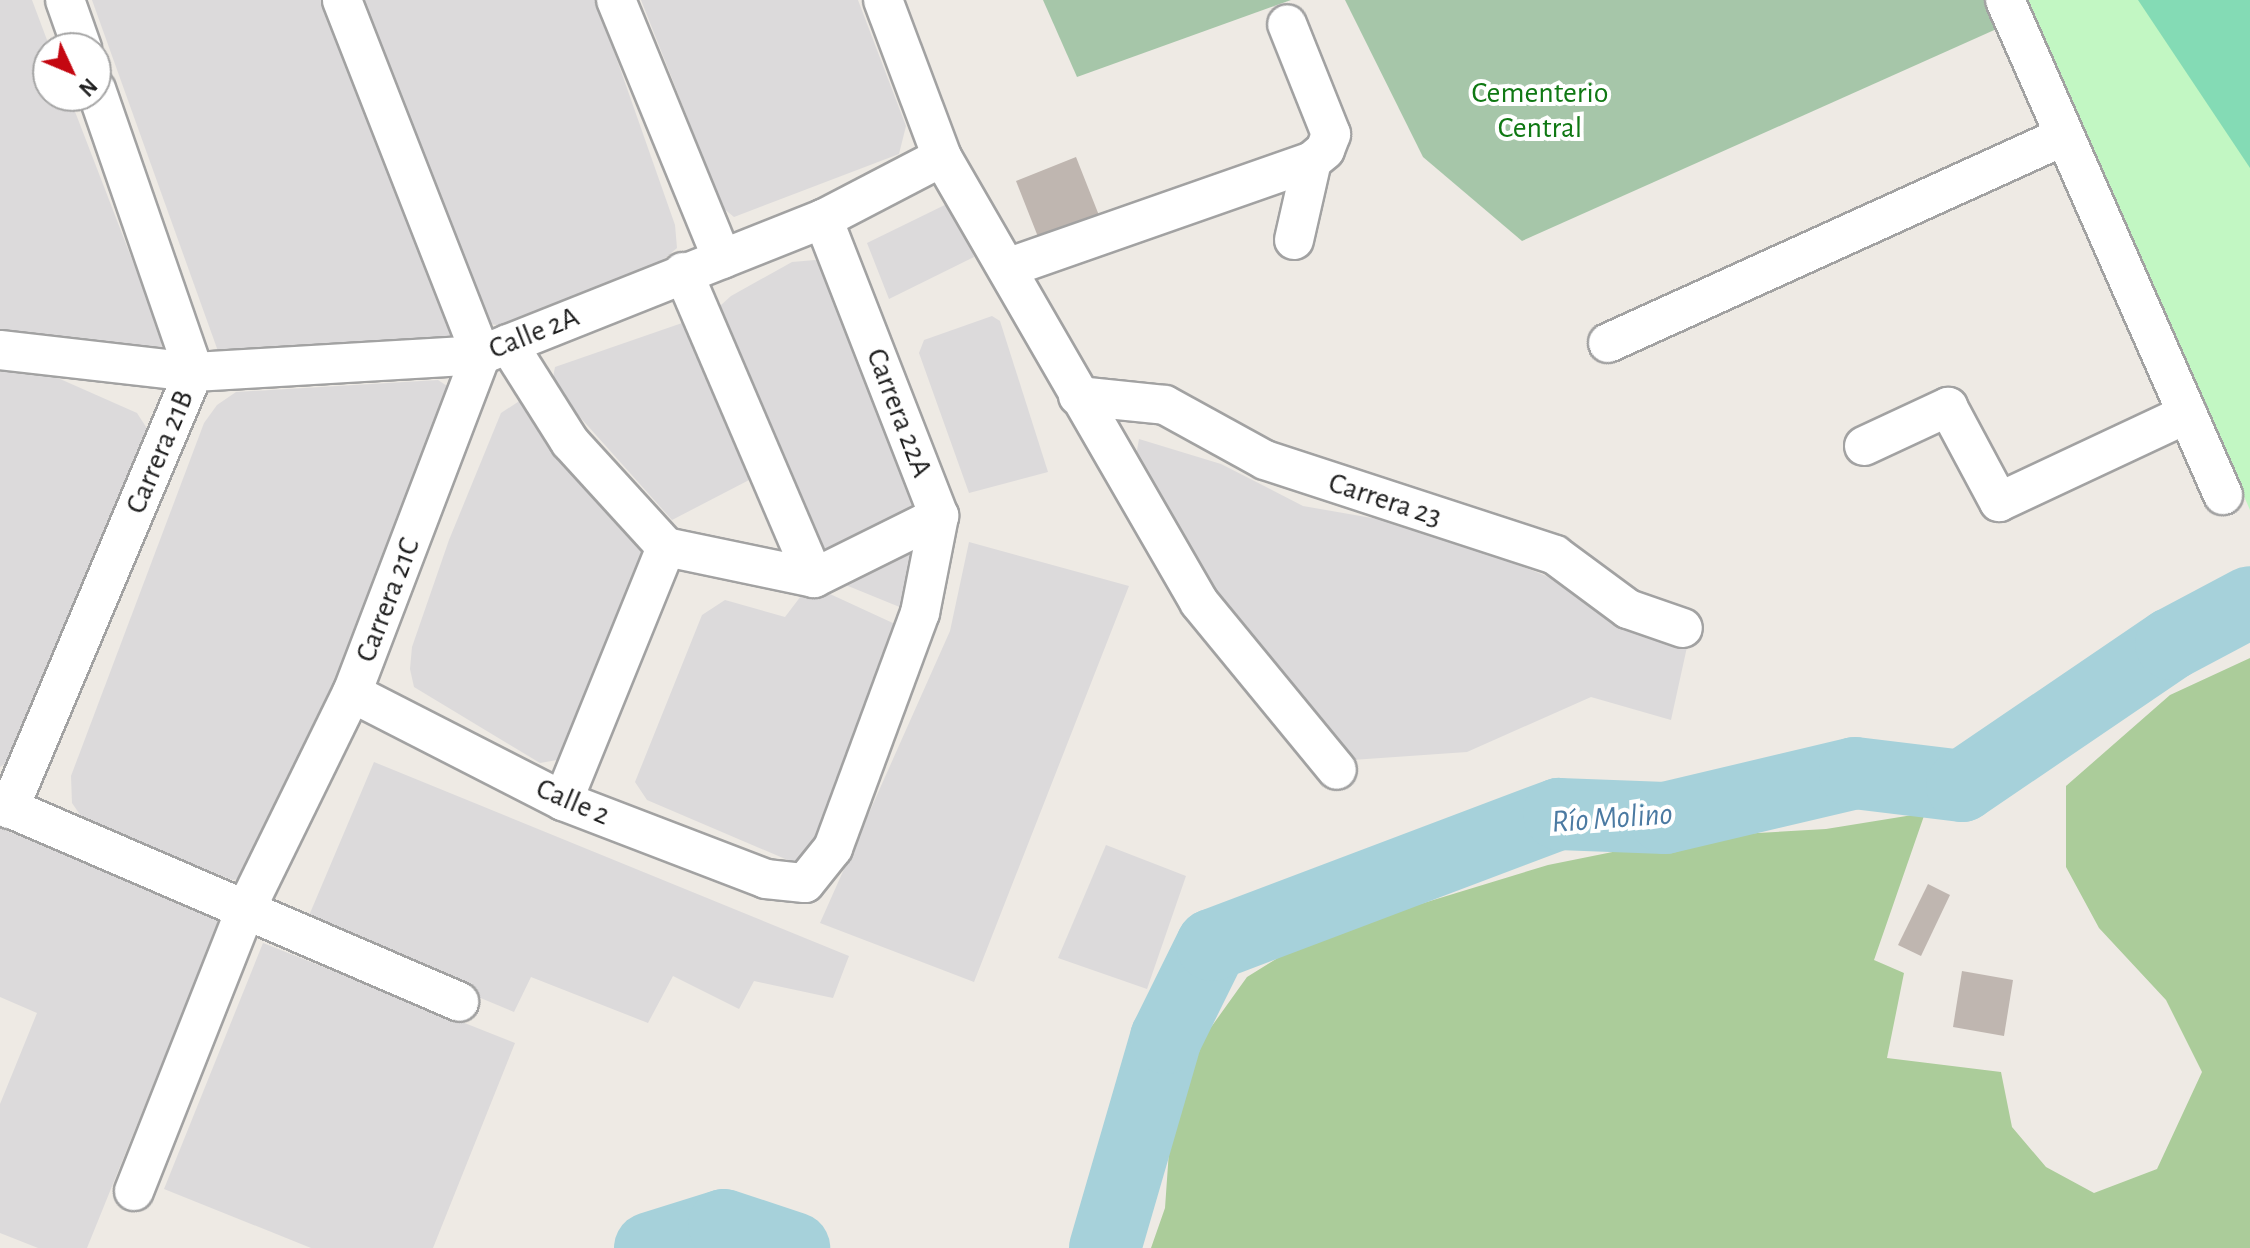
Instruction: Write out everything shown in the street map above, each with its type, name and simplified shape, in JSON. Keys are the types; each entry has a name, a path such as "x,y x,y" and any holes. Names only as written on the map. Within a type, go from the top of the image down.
{"street":[{"path":"65,0 76,32"},
{"path":"342,0 495,350 570,442 666,547 814,578 939,516"},
{"path":"616,0 722,259"},
{"path":"883,0 942,157 1199,602 1337,770"},
{"path":"2005,0 2062,137 2223,495"},
{"path":"1287,24 1331,134 1312,161 1294,240"},
{"name":"Carrera 21B","path":"5,806 194,372 104,112"},
{"path":"1608,343 2062,137"},
{"name":"Calle 2A","path":"0,350 194,372 495,350 683,272 823,219 942,157"},
{"path":"1007,268 1312,161"},
{"name":"Carrera 22A","path":"805,883 833,848 920,613 939,516 823,219"},
{"path":"683,272 814,578"},
{"name":"Carrera 21C","path":"134,1191 245,911 352,693 495,350"},
{"name":"Carrera 23","path":"1078,396 1165,405 1265,460 1555,555 1628,609 1683,628"},
{"path":"1864,446 1948,407 1999,502 2187,414"},
{"path":"563,801 666,547"},
{"name":"Calle 2","path":"352,693 563,801 766,879 805,883"},
{"path":"5,806 459,1002"}],"shaded area":[{"path":"0,0 32,0 44,32 32,32 32,112 75,112 160,332 162,347 152,356 0,343"},
{"path":"92,0 328,0 454,338 219,354 112,56 112,32 103,32"},
{"path":"364,0 596,0 675,225 677,248 657,265 510,327 490,324"},
{"path":"641,0 858,0 906,126 899,154 734,217 723,208"},
{"path":"955,200 974,257 889,299 867,243"},
{"path":"815,260 832,267 927,506 832,552 818,548 722,319 721,305 731,296 792,262"},
{"path":"992,316 1000,321 1048,472 969,493 919,353 924,340"},
{"path":"685,322 751,479 672,520 553,387 553,378 555,367"},
{"path":"42,371 137,413 148,430 12,759 0,767 0,372"},
{"path":"438,380 453,390 386,572 248,878 232,880 83,819 72,803 71,776 204,423 217,405 236,392"},
{"path":"527,396 652,554 563,759 540,763 414,687 410,669 412,647 449,540 501,413"},
{"path":"1139,439 1221,464 1303,506 1418,526 1544,575 1687,647 1671,720 1591,697 1467,752 1352,760 1277,677 1133,473"},
{"path":"930,533 929,619 826,577"},
{"path":"969,542 1129,586 974,982 820,923 950,631"},
{"path":"817,588 908,630 834,823 797,864 647,800 635,782 702,615 725,600 785,617 804,592"},
{"path":"374,762 849,956 833,998 754,981 739,1009 673,976 648,1023 531,977 514,1012 305,925"},
{"path":"0,828 221,917 87,1248 38,1248 0,1233 0,1104 37,1013 0,997"},
{"path":"1106,845 1186,876 1147,989 1058,958"},
{"path":"263,943 515,1043 433,1248 311,1248 164,1189"}],"green space":[{"path":"1043,0 1291,0 1077,77"},
{"name":"Cementerio Central","path":"1345,0 1989,0 2001,27 1522,241 1423,157"},
{"path":"2028,0 2250,0 2250,510 2035,18"},
{"path":"2138,0 2250,0 2250,168"},
{"path":"2250,658 2250,1248 1151,1248 1165,1208 1171,1122 1194,1051 1247,977 1312,937 1548,865 1687,837 1826,829 1925,813 1874,960 1904,973 1887,1058 2001,1072 2012,1127 2046,1167 2094,1193 2157,1169 2202,1072 2166,1000 2099,928 2066,867 2066,786 2170,695"}],"building":[{"path":"1076,157 1102,223 1042,247 1016,181"},
{"path":"1928,884 1950,895 1921,956 1898,945"},
{"path":"1962,971 2013,980 2004,1036 1953,1027"}],"waterway":[{"name":"Río Molino","path":"1105,1248 1166,1038 1212,945 1559,814 1665,818 1855,773 1962,786 2171,644 2250,602"},
{"name":"Río Molino","path":"650,1248 724,1225 794,1248"}]}
